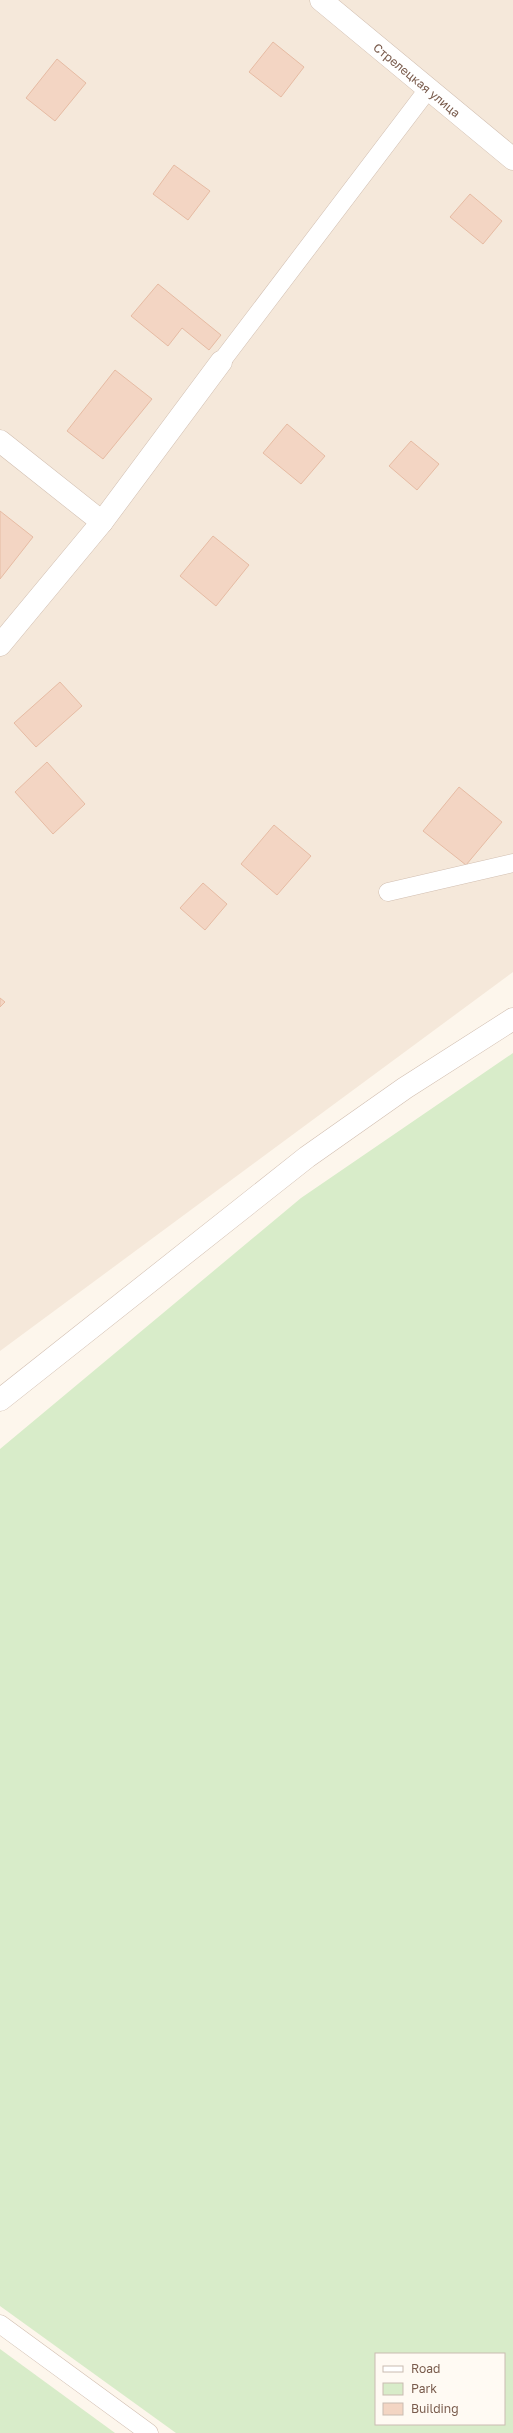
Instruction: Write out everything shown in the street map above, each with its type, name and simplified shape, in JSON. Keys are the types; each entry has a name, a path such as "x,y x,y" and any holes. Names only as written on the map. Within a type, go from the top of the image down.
{"street":[{"name":"Стрелецкая улица","path":"321,0 513,159"},
{"path":"0,645 102,522 220,362"},
{"path":"0,441 102,522"},
{"path":"0,1400 307,1157 405,1088 513,1019"}],"lane":[{"path":"220,362 429,88"},
{"path":"388,892 513,863"},
{"path":"0,2324 149,2433"}],"shaded area":[{"path":"0,0 513,0 513,972 0,1351"}],"green space":[{"path":"513,1053 513,2433 176,2433 0,2306 0,1449 301,1198"},
{"path":"0,2349 115,2433 0,2433"}],"building":[{"path":"273,42 304,67 281,97 249,72"},
{"path":"57,59 86,83 55,121 26,98"},
{"path":"174,165 210,191 188,220 153,194"},
{"path":"470,194 502,221 483,244 450,217"},
{"path":"158,284 221,335 209,350 182,328 168,346 131,316"},
{"path":"115,370 152,399 103,459 67,431"},
{"path":"287,424 325,456 301,484 263,453"},
{"path":"411,441 439,464 417,490 389,466"},
{"path":"0,511 33,537 0,579"},
{"path":"213,536 249,565 216,606 180,576"},
{"path":"60,682 82,706 36,747 14,723"},
{"path":"47,762 85,804 53,834 15,792"},
{"path":"459,787 502,822 466,865 423,831"},
{"path":"274,825 311,856 277,895 241,864"},
{"path":"203,883 227,904 205,930 180,908"},
{"path":"0,998 5,1002 0,1007"}]}
